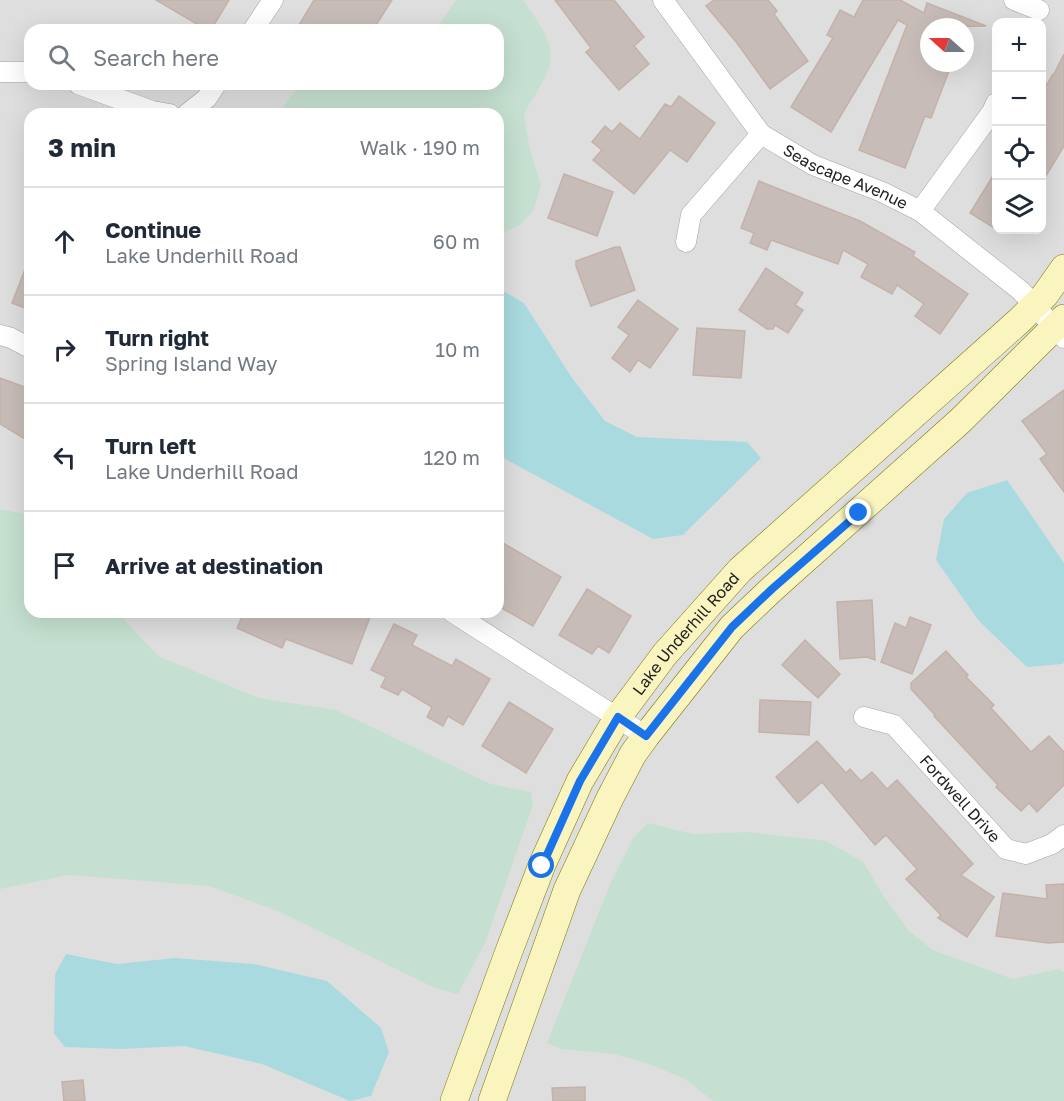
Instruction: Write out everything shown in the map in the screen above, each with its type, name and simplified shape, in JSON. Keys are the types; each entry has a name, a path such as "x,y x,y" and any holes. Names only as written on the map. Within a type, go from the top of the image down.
{"street":[{"path":"257,24 273,0"},
{"name":"Seascape Avenue","path":"663,0 761,134 813,165 882,192 920,211 1021,291 1034,306 1061,328"},
{"path":"1014,0 1038,11"},
{"path":"0,72 24,72"},
{"path":"94,90 144,108"},
{"path":"194,108 207,98 212,90"},
{"path":"920,211 992,112"},
{"path":"687,242 691,215 761,134"},
{"name":"Lake Underhill Road","path":"454,1101 542,866 580,781 618,717 665,654 740,570 930,403 1045,295 1064,268"},
{"name":"Lake Underhill Road","path":"492,1101 567,890 615,789 633,754 646,736 732,627 1061,328"},
{"path":"0,335 24,345"},
{"path":"461,618 646,736"},
{"name":"Fordwell Drive","path":"864,717 894,725 1006,849 1026,854 1052,844 1064,835"}],"shaded area":[{"path":"0,0 1064,0 1064,1101 0,1101"}],"green space":[{"path":"456,0 523,0 536,18 549,45 551,56 549,68 524,113 529,145 541,186 533,211 521,224 504,233 504,108 282,108 296,90 504,90 504,24 439,24"},
{"path":"0,509 24,514 24,618 123,618 158,656 259,698 336,710 491,784 531,792 533,805 485,943 458,994 435,988 278,911 209,886 69,875 0,889"},
{"path":"648,823 693,834 749,832 826,841 863,862 909,931 933,950 1013,979 1059,969 1064,972 1064,1101 713,1101 685,1079 649,1064 614,1054 561,1049 547,1043 610,884 634,837"}],"water":[{"path":"504,291 524,303 572,378 605,421 637,437 747,442 761,458 683,535 653,539 504,458"},
{"path":"1007,480 1064,563 1064,662 1062,664 1027,667 979,621 936,560 944,519 967,493"},
{"path":"66,954 117,964 175,958 254,964 327,981 381,1028 389,1052 371,1096 350,1101 262,1064 184,1046 121,1049 65,1047 54,1034 55,974"}],"building":[{"path":"156,0 229,0 215,24 197,24"},
{"path":"314,0 392,0 377,24 300,24"},
{"path":"555,0 614,0 644,37 634,46 649,64 619,90 586,52 591,48"},
{"path":"714,0 768,0 777,11 774,14 808,61 770,89 737,43 706,6"},
{"path":"863,0 900,0 924,13 927,3 965,18 920,18 920,72 949,72 931,118 925,116 905,168 859,150 907,25 898,20 831,132 791,107 833,38 827,35 840,10 854,17"},
{"path":"974,21 986,26 974,26"},
{"path":"1064,54 1064,146 1046,176 1046,86"},
{"path":"679,96 715,123 687,162 670,150 634,194 593,160 602,150 592,142 605,126 612,132 620,123 640,139 665,104 671,107"},
{"path":"564,174 613,192 597,236 548,218"},
{"path":"992,177 992,227 970,213"},
{"path":"759,181 860,221 915,252 913,256 968,294 940,334 915,316 924,304 897,285 892,294 861,277 868,264 843,250 838,264 771,240 767,250 750,243 754,233 741,228"},
{"path":"620,247 635,290 591,306 576,261"},
{"path":"766,268 803,293 795,305 803,310 788,333 775,325 773,329 767,329 739,310"},
{"path":"24,272 24,308 12,303"},
{"path":"638,300 678,329 650,368 638,360 630,372 612,358 629,335 618,327"},
{"path":"697,328 745,331 741,378 693,375"},
{"path":"0,378 24,387 24,438 0,424"},
{"path":"1064,390 1064,492 1040,459 1047,454 1022,421"},
{"path":"504,544 561,577 533,626 504,609"},
{"path":"587,589 631,616 609,653 598,646 592,654 559,635"},
{"path":"872,600 875,660 867,657 840,659 837,602"},
{"path":"910,617 931,625 912,674 881,662 895,623 906,628"},
{"path":"241,618 370,618 352,664 286,639 282,648 237,628"},
{"path":"394,624 417,635 412,645 452,666 456,659 490,679 463,725 448,716 443,726 427,717 432,707 402,689 398,695 381,687 386,677 371,670"},
{"path":"805,640 840,674 818,698 782,665"},
{"path":"946,651 968,675 966,677 994,705 991,708 1031,752 1049,736 1064,752 1064,785 1037,812 1029,803 1021,811 996,787 998,785 911,689 911,683"},
{"path":"760,700 811,702 809,735 759,732"},
{"path":"509,702 553,729 526,773 482,746"},
{"path":"817,741 846,773 850,769 861,781 872,772 887,789 897,780 973,864 961,875 994,897 967,937 938,918 941,915 906,879 917,869 886,835 875,845 822,782 798,803 776,777"},
{"path":"1064,884 1064,942 1048,943 996,936 1003,893 1047,899 1046,885"},
{"path":"83,1080 85,1101 64,1101 62,1082"},
{"path":"585,1087 585,1101 553,1101 552,1088"}],"route":[{"path":"542,866 580,781 618,717 646,736 732,627 859,513"}]}
